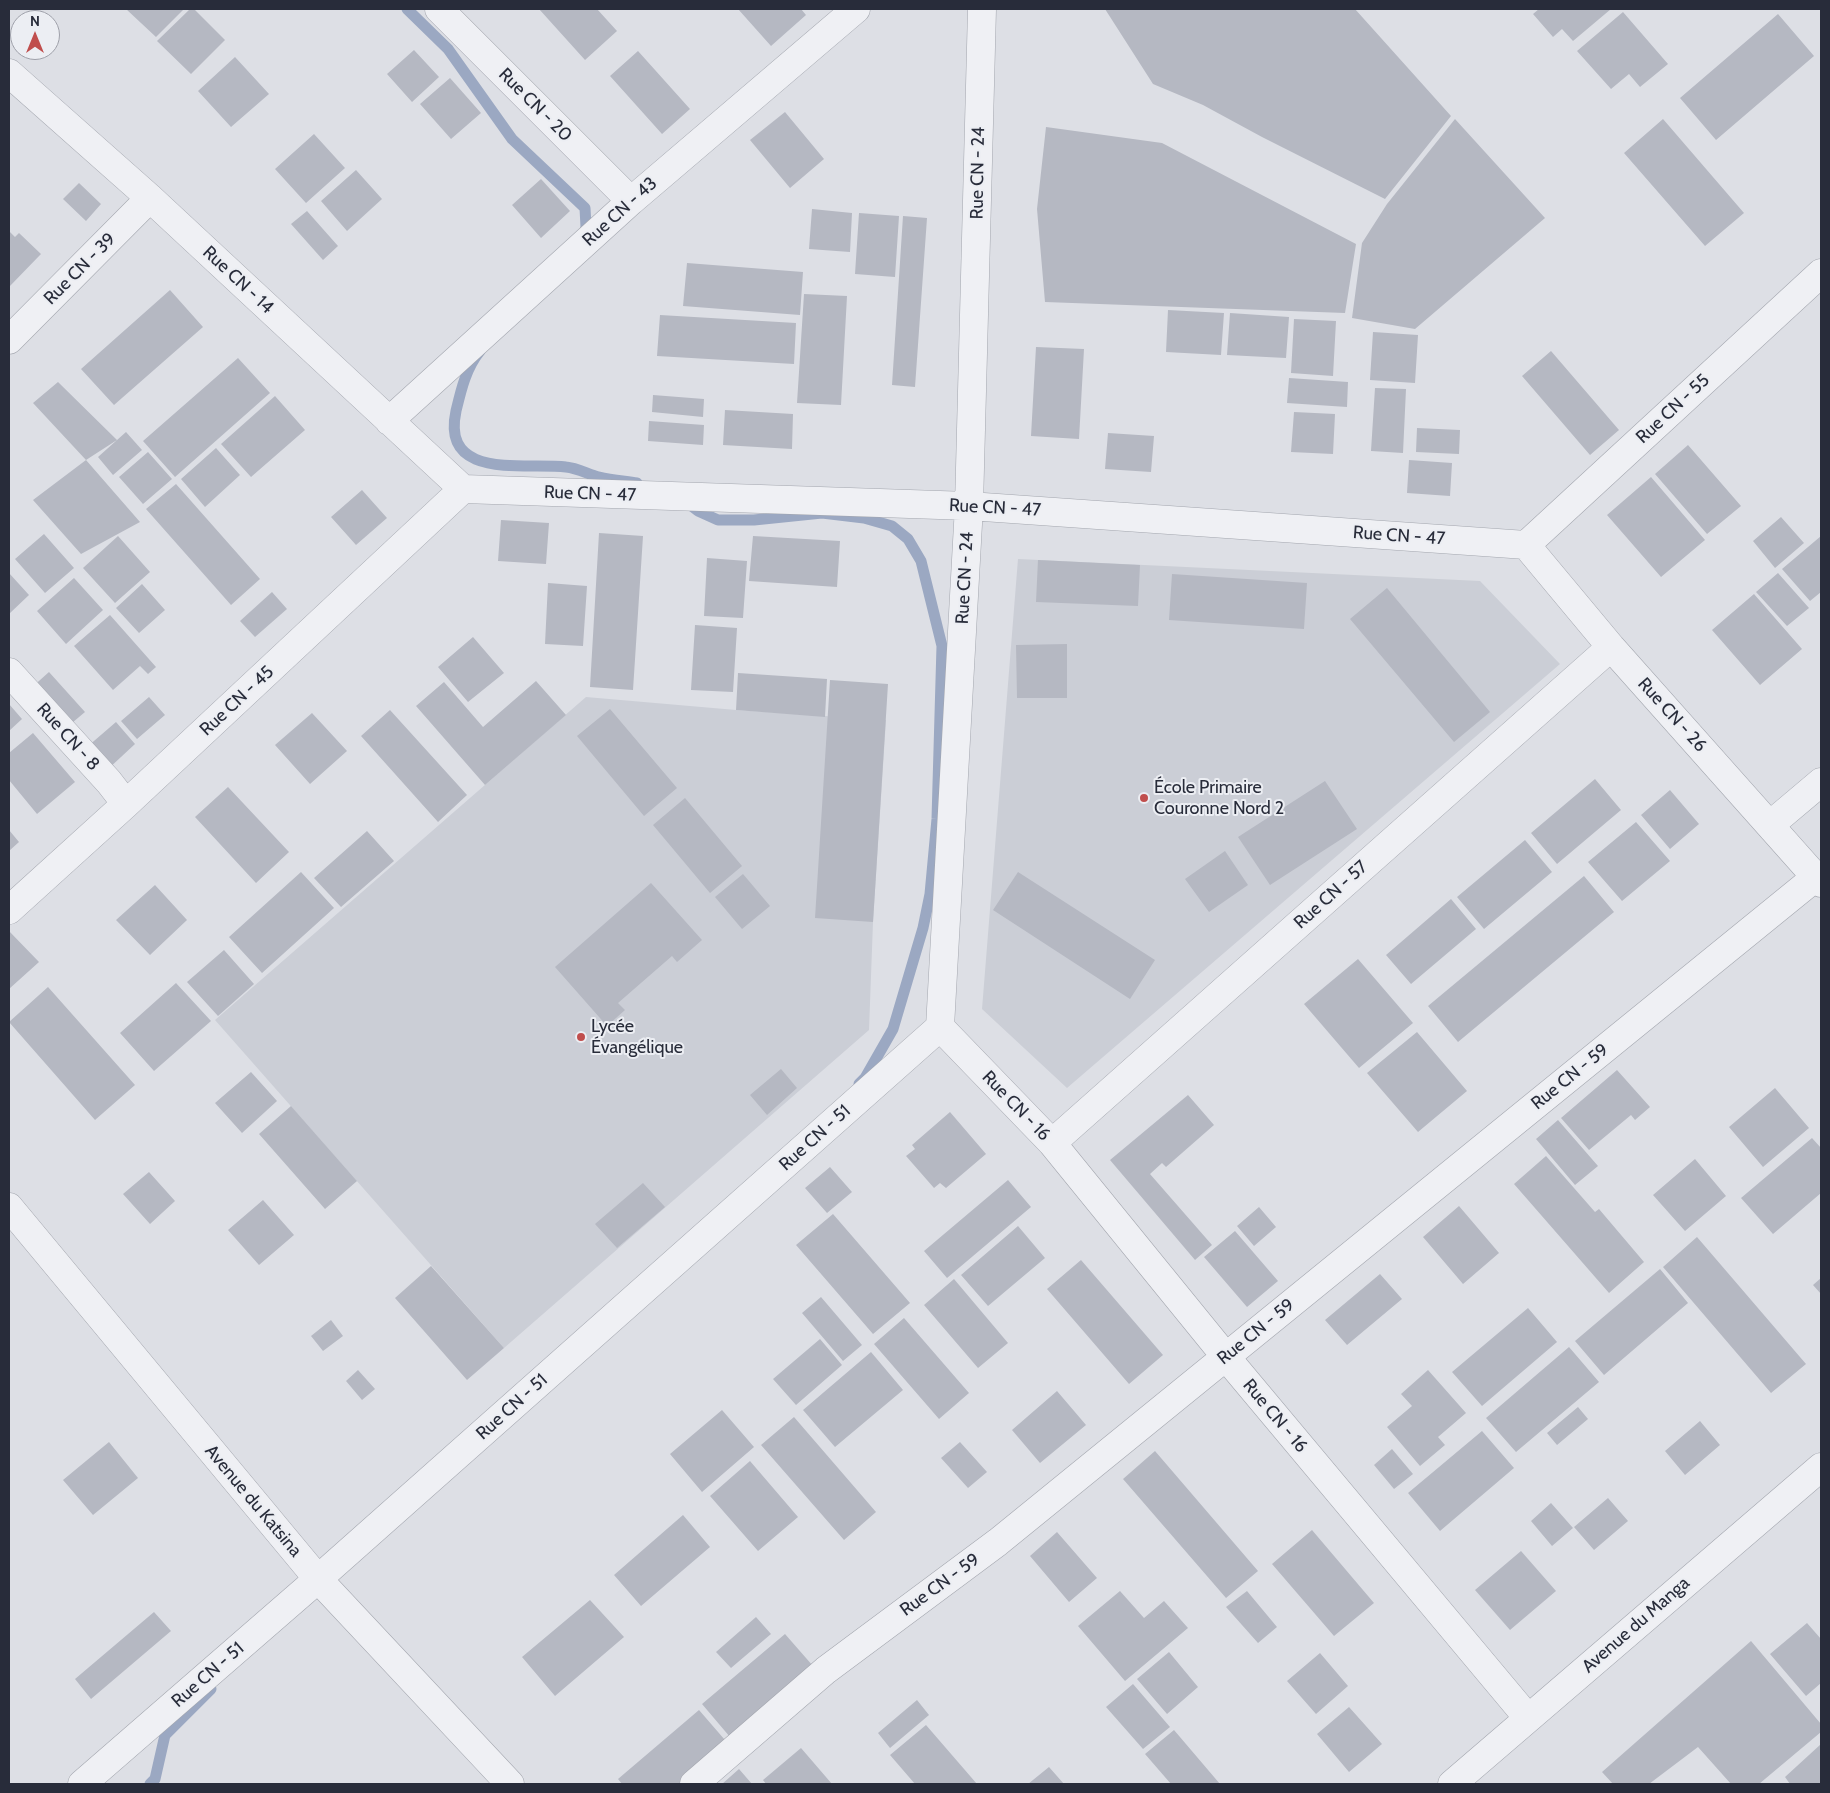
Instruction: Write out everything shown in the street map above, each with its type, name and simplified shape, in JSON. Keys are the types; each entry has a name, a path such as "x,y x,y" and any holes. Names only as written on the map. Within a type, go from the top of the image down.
{"street":[{"name":"Rue CN - 20","path":"439,9 631,201"},
{"name":"Rue CN - 43","path":"389,421 631,201 856,9"},
{"name":"Rue CN - 24","path":"940,1027 969,506 982,9"},
{"name":"Rue CN - 14","path":"9,73 150,198 463,490"},
{"name":"Rue CN - 39","path":"9,340 150,198"},
{"name":"Rue CN - 55","path":"1526,545 1817,286"},
{"name":"Rue CN - 47","path":"463,490 969,506 1526,545"},
{"name":"Rue CN - 45","path":"9,910 126,804 463,490"},
{"name":"Rue CN - 26","path":"1526,545 1610,647 1819,880"},
{"name":"Rue CN - 57","path":"1052,1143 1610,647"},
{"name":"Rue CN - 8","path":"9,672 109,782 126,804"},
{"path":"1770,825 1821,782"},
{"name":"Rue CN - 59","path":"694,1784 826,1670 998,1542 1819,880"},
{"name":"Rue CN - 16","path":"940,1027 1052,1143 1226,1357 1528,1718"},
{"name":"Rue CN - 51","path":"82,1784 318,1579 940,1027"},
{"name":"Avenue du Katsina","path":"9,1207 318,1579 510,1784"},
{"name":"Avenue du Manga","path":"1452,1784 1821,1466"}],"shaded area":[{"path":"1018,559 1480,581 1560,664 1067,1088 982,1009"},
{"path":"586,697 886,720 873,922 869,1030 504,1348 215,1020"}],"building":[{"path":"126,9 184,9 156,37"},
{"path":"190,9 194,9 225,40 191,74 157,41"},
{"path":"539,9 597,9 617,31 585,60"},
{"path":"738,9 801,9 806,15 771,46"},
{"path":"1105,9 1355,9 1451,116 1385,199 1203,105 1153,84"},
{"path":"1539,9 1611,9 1573,41 1562,29 1553,37 1533,14"},
{"path":"1623,12 1668,64 1640,87 1629,74 1611,89 1577,51"},
{"path":"1778,14 1814,56 1716,140 1680,98"},
{"path":"414,50 439,77 412,102 387,74"},
{"path":"638,51 690,109 662,134 610,76"},
{"path":"235,57 269,94 231,127 198,91"},
{"path":"450,78 481,113 451,139 420,104"},
{"path":"785,112 824,159 790,188 750,140"},
{"path":"1455,119 1545,218 1415,329 1352,318 1362,243 1387,204"},
{"path":"1663,119 1744,213 1705,246 1624,153"},
{"path":"1046,127 1162,143 1356,244 1345,313 1045,302 1037,209"},
{"path":"314,134 345,168 306,203 275,169"},
{"path":"356,170 382,199 347,231 321,201"},
{"path":"541,179 570,211 541,238 512,205"},
{"path":"79,183 101,204 86,221 63,199"},
{"path":"812,209 852,213 850,252 809,249"},
{"path":"307,211 338,246 323,260 291,224"},
{"path":"859,213 899,216 895,277 855,274"},
{"path":"903,216 927,218 915,387 892,385"},
{"path":"9,231 15,237 19,233 41,254 9,287"},
{"path":"687,263 803,272 800,315 683,306"},
{"path":"170,290 203,327 114,405 81,369"},
{"path":"804,294 847,296 841,405 797,403"},
{"path":"1168,310 1224,313 1221,355 1166,352"},
{"path":"1230,313 1289,317 1286,358 1227,355"},
{"path":"660,315 796,323 794,364 657,356"},
{"path":"1294,319 1336,321 1333,376 1291,373"},
{"path":"1373,332 1418,335 1415,383 1370,380"},
{"path":"1036,347 1084,349 1079,439 1031,436"},
{"path":"1551,351 1619,430 1590,455 1522,376"},
{"path":"238,358 270,393 175,477 143,441"},
{"path":"1289,378 1348,382 1347,407 1287,403"},
{"path":"58,382 117,440 86,460 33,403"},
{"path":"1375,388 1406,389 1403,453 1371,451"},
{"path":"653,395 704,399 703,417 652,412"},
{"path":"275,396 305,430 251,477 221,444"},
{"path":"725,410 793,414 792,449 723,445"},
{"path":"1294,412 1335,414 1333,454 1291,452"},
{"path":"649,421 704,425 703,445 648,441"},
{"path":"1417,428 1460,430 1459,454 1416,452"},
{"path":"126,432 142,450 113,475 98,457"},
{"path":"1108,433 1154,436 1151,472 1105,469"},
{"path":"1688,445 1741,506 1707,534 1655,474"},
{"path":"216,448 240,475 205,507 181,479"},
{"path":"148,452 172,479 143,504 119,477"},
{"path":"86,460 140,522 81,554 33,500"},
{"path":"1409,460 1452,463 1450,496 1407,493"},
{"path":"1651,477 1705,540 1661,577 1607,515"},
{"path":"176,484 260,579 231,605 146,509"},
{"path":"362,490 387,518 356,545 331,517"},
{"path":"1781,517 1804,543 1775,568 1753,541"},
{"path":"501,520 549,523 546,564 498,561"},
{"path":"599,533 643,536 633,690 590,687"},
{"path":"44,534 74,568 45,593 15,559"},
{"path":"118,536 150,572 115,603 83,568"},
{"path":"753,536 840,541 837,587 749,581"},
{"path":"1821,536 1821,592 1810,601 1782,569"},
{"path":"707,558 747,561 743,618 704,616"},
{"path":"1038,560 1140,565 1138,606 1036,602"},
{"path":"9,573 29,595 9,614"},
{"path":"1778,573 1809,608 1787,626 1756,592"},
{"path":"1172,574 1307,583 1304,629 1169,620"},
{"path":"74,578 103,610 66,644 37,611"},
{"path":"548,583 587,586 583,646 545,644"},
{"path":"142,584 165,610 139,633 116,608"},
{"path":"1387,588 1490,712 1454,742 1350,619"},
{"path":"272,592 287,609 255,637 240,621"},
{"path":"1754,594 1802,649 1760,685 1712,630"},
{"path":"110,615 156,667 148,674 140,666 113,690 74,646"},
{"path":"695,625 737,628 733,692 691,690"},
{"path":"473,637 504,673 468,702 438,667"},
{"path":"1067,644 1067,698 1017,698 1016,645"},
{"path":"49,672 85,712 66,728 30,689"},
{"path":"738,673 827,679 825,717 736,710"},
{"path":"830,680 888,684 873,922 815,918"},
{"path":"536,681 566,715 485,785 416,706 444,682 483,727"},
{"path":"149,697 165,715 137,739 121,721"},
{"path":"9,704 22,719 9,731"},
{"path":"610,709 677,788 644,816 577,736"},
{"path":"390,710 467,795 438,822 361,736"},
{"path":"312,713 347,751 310,784 275,745"},
{"path":"116,722 135,744 107,770 87,747"},
{"path":"33,733 75,782 37,814 9,780 9,753"},
{"path":"1595,779 1621,810 1557,864 1531,833"},
{"path":"1325,781 1357,829 1270,885 1238,837"},
{"path":"228,787 289,852 256,883 195,817"},
{"path":"1670,790 1699,824 1670,849 1641,815"},
{"path":"685,798 742,866 710,893 653,825"},
{"path":"1636,822 1670,861 1622,901 1588,862"},
{"path":"9,830 19,842 9,851"},
{"path":"367,831 394,861 341,907 314,878"},
{"path":"1525,840 1552,872 1484,929 1457,897"},
{"path":"1225,851 1248,885 1209,912 1185,879"},
{"path":"301,872 334,908 262,973 229,937"},
{"path":"1018,872 1155,960 1130,999 993,910"},
{"path":"743,874 770,906 742,929 715,897"},
{"path":"1584,876 1614,912 1458,1042 1428,1006"},
{"path":"651,883 702,940 677,962 672,956 618,1003 625,1010 607,1026 555,967"},
{"path":"155,885 187,920 150,955 116,920"},
{"path":"1451,899 1476,929 1411,984 1386,955"},
{"path":"9,931 39,962 9,989"},
{"path":"224,950 254,984 218,1016 187,982"},
{"path":"1358,959 1413,1023 1359,1068 1304,1004"},
{"path":"176,983 211,1021 154,1071 120,1033"},
{"path":"48,987 135,1085 95,1120 9,1022"},
{"path":"1417,1032 1467,1091 1418,1132 1367,1073"},
{"path":"781,1069 797,1088 767,1115 750,1095"},
{"path":"1617,1070 1650,1107 1635,1120 1631,1115 1589,1150 1561,1118"},
{"path":"251,1072 277,1101 242,1133 215,1103"},
{"path":"1775,1088 1809,1128 1763,1167 1729,1127"},
{"path":"1188,1095 1214,1125 1166,1167 1162,1163 1150,1174 1212,1245 1195,1260 1110,1160"},
{"path":"291,1106 357,1181 325,1209 259,1134"},
{"path":"950,1112 986,1154 946,1188 940,1183 934,1188 906,1156 915,1149 912,1145"},
{"path":"1558,1120 1598,1166 1575,1185 1536,1139"},
{"path":"1812,1138 1821,1148 1821,1193 1773,1234 1741,1198"},
{"path":"1546,1156 1595,1212 1599,1209 1644,1262 1609,1293 1514,1184"},
{"path":"1695,1159 1726,1196 1685,1231 1653,1195"},
{"path":"830,1167 852,1192 827,1213 805,1188"},
{"path":"149,1172 175,1201 150,1224 123,1194"},
{"path":"1008,1180 1031,1207 947,1278 924,1251"},
{"path":"643,1183 665,1207 617,1248 595,1224"},
{"path":"263,1200 294,1235 259,1265 228,1230"},
{"path":"1459,1206 1499,1253 1463,1284 1423,1237"},
{"path":"1259,1207 1276,1227 1254,1246 1237,1226"},
{"path":"833,1214 910,1303 873,1334 796,1245"},
{"path":"1018,1226 1045,1258 988,1306 961,1275"},
{"path":"1235,1231 1278,1281 1247,1307 1204,1257"},
{"path":"1697,1237 1806,1364 1771,1393 1663,1267"},
{"path":"1081,1260 1163,1355 1129,1384 1047,1289"},
{"path":"431,1266 504,1348 467,1380 395,1298"},
{"path":"1660,1269 1688,1303 1604,1375 1575,1341"},
{"path":"1380,1274 1402,1299 1347,1345 1325,1320"},
{"path":"1821,1278 1821,1294 1813,1285"},
{"path":"954,1279 1008,1343 978,1368 924,1305"},
{"path":"821,1297 862,1345 843,1361 802,1313"},
{"path":"1528,1308 1557,1342 1482,1406 1452,1372"},
{"path":"904,1318 969,1393 939,1419 874,1344"},
{"path":"331,1320 343,1336 323,1351 311,1336"},
{"path":"820,1339 842,1365 796,1405 773,1379"},
{"path":"1569,1347 1599,1382 1516,1452 1486,1418"},
{"path":"871,1352 903,1390 835,1447 803,1410"},
{"path":"358,1370 375,1389 362,1400 346,1381"},
{"path":"1428,1370 1466,1413 1438,1437 1445,1445 1420,1466 1387,1427 1412,1406 1401,1394"},
{"path":"1057,1391 1086,1425 1040,1463 1012,1430"},
{"path":"1578,1407 1588,1419 1557,1445 1547,1433"},
{"path":"722,1410 754,1447 702,1492 670,1454"},
{"path":"794,1417 876,1512 844,1540 761,1445"},
{"path":"1700,1421 1720,1445 1685,1475 1665,1451"},
{"path":"1482,1431 1514,1468 1440,1531 1408,1493"},
{"path":"109,1442 138,1478 93,1515 63,1480"},
{"path":"960,1442 987,1472 968,1488 941,1458"},
{"path":"1392,1449 1413,1474 1394,1489 1374,1465"},
{"path":"1155,1451 1258,1571 1226,1598 1123,1479"},
{"path":"750,1461 798,1517 758,1551 710,1496"},
{"path":"1608,1498 1628,1521 1594,1550 1574,1527"},
{"path":"1551,1503 1573,1528 1552,1546 1531,1521"},
{"path":"683,1515 710,1547 641,1606 614,1575"},
{"path":"1312,1530 1374,1603 1334,1636 1272,1564"},
{"path":"1057,1532 1097,1578 1069,1602 1030,1556"},
{"path":"1521,1551 1556,1591 1510,1630 1475,1590"},
{"path":"1120,1591 1144,1618 1164,1601 1188,1628 1125,1681 1078,1626"},
{"path":"1247,1591 1277,1627 1258,1643 1226,1607"},
{"path":"590,1600 624,1637 555,1696 522,1657"},
{"path":"154,1612 171,1631 91,1699 75,1679"},
{"path":"756,1617 771,1634 731,1668 716,1652"},
{"path":"1807,1623 1821,1639 1821,1683 1806,1696 1770,1654"},
{"path":"785,1634 813,1666 730,1737 702,1704"},
{"path":"1751,1641 1821,1724 1821,1732 1759,1784 1731,1784 1698,1747 1649,1784 1613,1784 1602,1772"},
{"path":"1169,1652 1198,1687 1167,1714 1137,1679"},
{"path":"1320,1653 1348,1686 1316,1714 1287,1681"},
{"path":"1133,1684 1170,1727 1143,1749 1106,1707"},
{"path":"917,1700 929,1715 890,1748 878,1733"},
{"path":"1349,1707 1382,1744 1349,1772 1317,1734"},
{"path":"699,1710 731,1747 687,1784 622,1784 618,1779"},
{"path":"926,1725 977,1784 915,1784 890,1755"},
{"path":"1174,1730 1220,1784 1171,1784 1145,1754"},
{"path":"1821,1744 1821,1784 1790,1784 1785,1777"},
{"path":"801,1748 832,1784 766,1784 763,1780"},
{"path":"1049,1767 1064,1784 1028,1784"},
{"path":"739,1769 752,1784 722,1784"}],"waterway":[{"path":"407,9 448,49 512,139 585,208 586,227 583,238"},
{"path":"480,351 468,372 456,411 455,433 461,449 473,458 490,463 509,466 566,467 595,476 637,483"},
{"path":"685,501 698,511 718,520 754,520 822,513 864,518 892,526 908,539 921,561 942,646 937,819 930,894 923,928 893,1029 865,1078 859,1084"},
{"path":"150,1784 155,1779 165,1735 211,1689"}],"place":[{"name":"École Primaire Couronne Nord 2","path":"1144,798"},
{"name":"Lycée Évangélique","path":"581,1037"}]}
